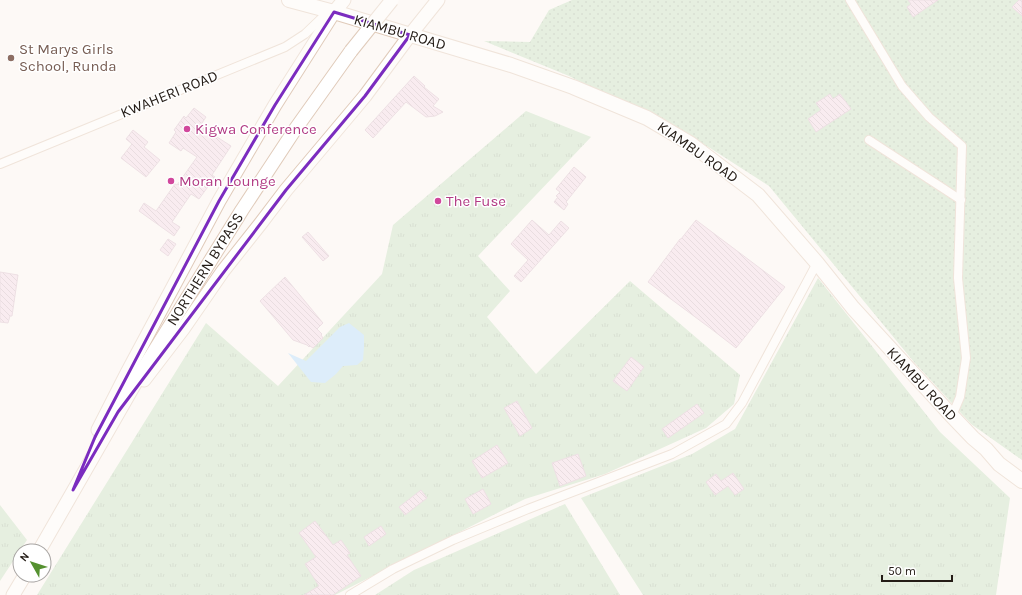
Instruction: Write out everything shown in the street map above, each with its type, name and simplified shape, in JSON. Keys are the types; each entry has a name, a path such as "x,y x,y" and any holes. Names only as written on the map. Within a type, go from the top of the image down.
{"highway":[{"name":"KIAMBU ROAD","path":"289,0 511,65 573,87 647,118 691,144 758,195 817,263 853,308 952,416 973,438 986,448 1000,464 1022,481"},
{"name":"KIAMBU ROAD","path":"986,448 1005,456 1022,469"}],"main road":[{"path":"73,490 95,437 219,201 332,12 344,0"},
{"name":"NORTHERN BYPASS","path":"43,543 145,366 242,210 294,131 351,51 392,0"},
{"path":"118,412 154,368 223,271 273,206 365,96 438,0"},
{"path":"13,595 20,583"}],"street":[{"path":"850,0 902,86 929,117 962,146 958,278 966,358 960,397 952,416"},
{"name":"KWAHERI ROAD","path":"0,164 285,47 305,34 332,12"},
{"path":"869,140 961,200"},
{"path":"350,595 393,569 453,540 528,509 672,454 726,424 742,403 817,263"}],"highlighted area":[{"path":"334,12 410,35 365,96 286,190 118,412 73,490 95,437 219,201 275,105"}],"green space":[{"path":"572,0 1022,0 1022,460 971,424 914,362 769,186 710,148 569,76 484,41 530,42 549,10"},
{"path":"526,111 591,137 478,256 510,291 487,317 536,374 630,281 740,375 734,404 706,428 605,474 525,499 335,595 37,595 44,583 52,583 52,571 206,323 278,386 382,274 393,225"},
{"path":"818,278 940,432 1010,498 996,595 643,595 581,498 692,454 735,429"},
{"path":"565,504 620,595 375,595 414,570"},
{"path":"0,505 27,540 25,543 12,543 12,563 0,581"}],"water":[{"path":"349,323 364,335 363,360 357,365 343,366 325,383 311,382 288,353 306,361 340,327"}],"building":[{"path":"908,0 938,0 913,17 907,7 911,4"},
{"path":"1019,0 1022,0 1022,16 1012,7"},
{"path":"414,76 425,86 424,87 439,99 433,106 443,112 435,116 426,117 406,102 373,138 365,130"},
{"path":"830,94 833,99 840,94 851,109 816,132 808,119 821,110 816,103"},
{"path":"194,108 206,117 200,126 231,146 212,175 215,177 199,199 191,194 172,222 180,227 174,236 139,211 144,203 156,211 197,157 183,148 181,151 169,143 176,132 174,130 184,116 186,118"},
{"path":"133,130 148,142 144,147 160,160 146,177 121,158 132,144 126,139"},
{"path":"574,167 586,177 566,202 568,204 564,210 554,202 558,197 556,196 560,192 556,189"},
{"path":"532,220 549,235 561,221 569,228 521,282 514,276 528,260 511,244"},
{"path":"696,220 785,287 736,348 648,282"},
{"path":"308,232 329,256 323,261 302,237"},
{"path":"168,239 176,244 168,256 160,250"},
{"path":"0,272 18,275 12,316 10,316 8,323 0,322"},
{"path":"285,277 323,323 317,329 322,334 321,335 323,338 313,348 293,340 260,301"},
{"path":"631,357 644,367 627,391 613,381"},
{"path":"517,401 532,428 520,436 504,408"},
{"path":"697,404 704,413 668,438 662,429"},
{"path":"497,445 508,463 482,478 472,461"},
{"path":"578,454 586,476 560,486 552,463"},
{"path":"733,473 744,489 735,495 728,486 715,495 706,482 716,474 721,481"},
{"path":"483,489 491,504 473,514 465,499"},
{"path":"421,490 427,498 405,515 399,507"},
{"path":"315,521 333,545 341,540 350,553 347,555 361,576 333,595 304,595 319,586 305,564 316,557 299,533"},
{"path":"381,526 386,534 369,546 364,537"}],"place":[{"name":"St Marys Girls School, Runda","path":"11,58"},
{"name":"Kigwa Conference","path":"187,129"},
{"name":"Moran Lounge","path":"171,181"},
{"name":"The Fuse","path":"438,201"}]}
